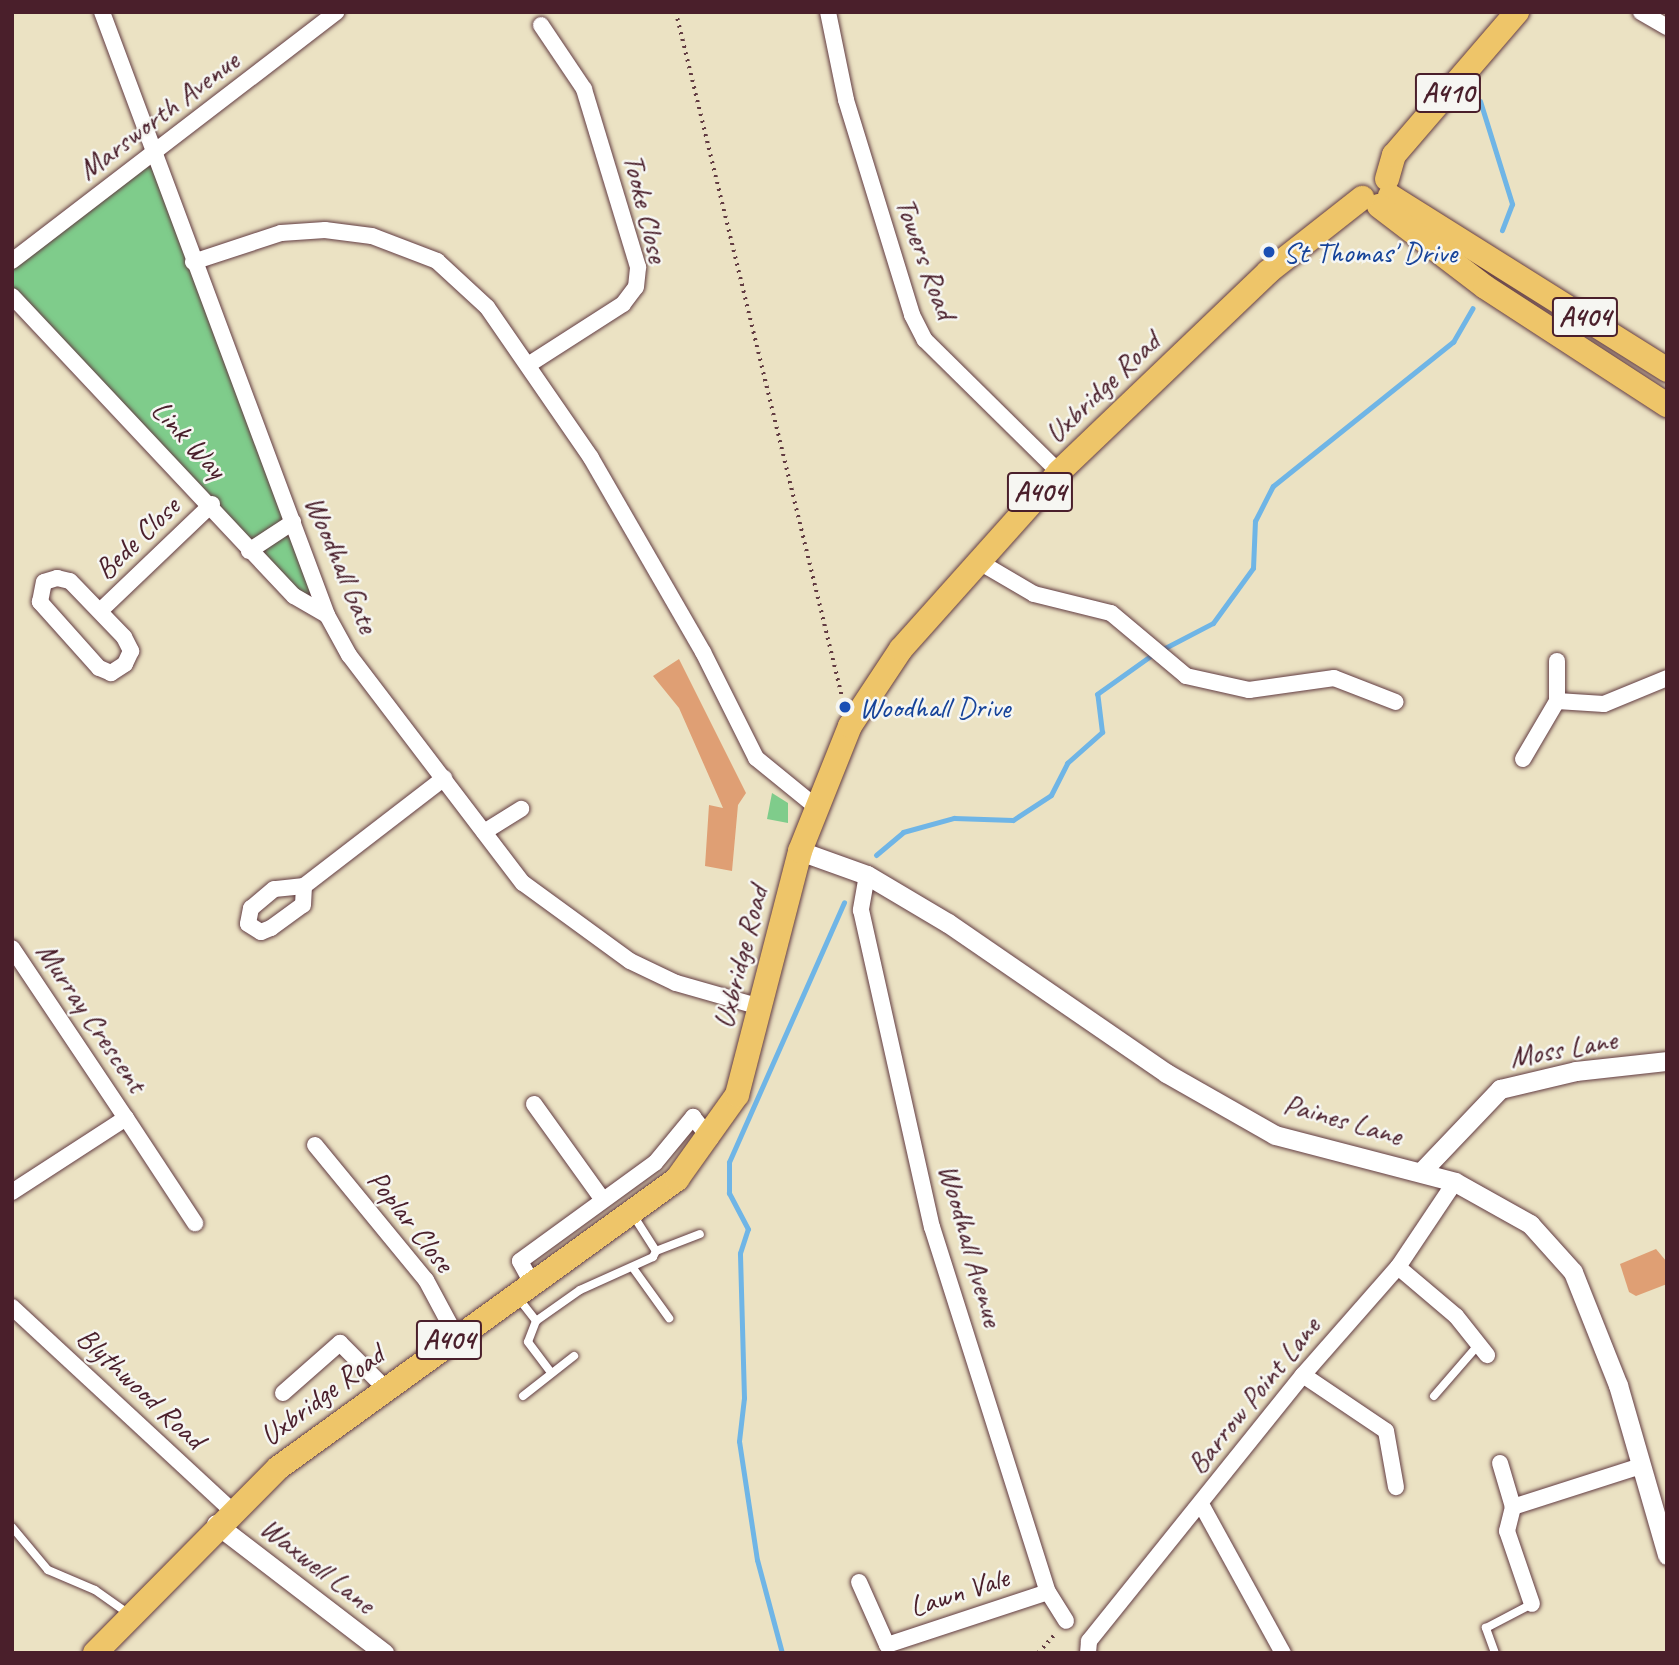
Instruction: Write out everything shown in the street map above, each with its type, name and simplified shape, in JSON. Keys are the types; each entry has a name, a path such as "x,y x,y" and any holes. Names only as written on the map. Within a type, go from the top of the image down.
{"main road":[{"name":"Uxbridge Road","path":"95,1653 223,1517 383,1386 677,1179 710,1139 737,1095 800,851 816,807 850,726 901,649 976,560 1059,472 1268,272 1379,195 1394,155 1517,12"},
{"name":"A404","path":"1379,195 1484,253 1667,370"},
{"name":"A404","path":"1379,195 1469,276 1667,405"}],"street":[{"name":"Woodhall Gate","path":"102,12 327,615 349,655 523,883 585,934 676,983 760,1007"},
{"name":"Marsworth Avenue","path":"12,261 337,12"},
{"name":"Towers Road","path":"828,12 846,100 912,315 925,340 1059,472"},
{"path":"1641,12 1667,27"},
{"name":"Tooke Close","path":"528,365 623,304 636,287 638,267 584,89 541,25"},
{"path":"194,261 281,233 372,236 437,261 487,307 598,469 756,758 816,807"},
{"path":"1469,276 1484,253"},
{"name":"Link Way","path":"12,296 212,504 249,551 294,596 327,615"},
{"name":"Bede Close","path":"100,611 212,504"},
{"path":"249,551 293,522"},
{"path":"976,560 1034,594 1111,613 1186,676 1249,690 1334,678 1396,702"},
{"name":"Bede Close","path":"70,581 100,611 131,651 111,673 99,668 40,602 40,591 44,582 70,581"},
{"path":"1523,759 1557,701 1557,661"},
{"path":"1557,701 1604,704 1667,678"},
{"path":"304,886 444,778"},
{"path":"484,832 521,808"},
{"name":"Paines Lane","path":"800,851 867,875 1166,1073 1275,1135 1455,1181 1530,1224 1573,1272 1618,1385 1667,1555"},
{"name":"Woodhall Avenue","path":"867,875 861,909 932,1227 1048,1592 1066,1621"},
{"name":"Murray Crescent","path":"12,948 195,1223"},
{"name":"Moss Lane","path":"1420,1172 1500,1090 1576,1071 1667,1061"},
{"path":"534,1104 603,1200"},
{"path":"524,1289 520,1261 655,1163 693,1117 710,1139"},
{"name":"Murray Crescent","path":"12,1192 126,1118"},
{"name":"Poplar Close","path":"316,1145 426,1280 456,1336"},
{"name":"Barrow Point Lane","path":"1088,1647 1303,1375 1398,1267 1455,1181"},
{"path":"1398,1267 1457,1316 1483,1350"},
{"name":"Blythwood Road","path":"12,1307 223,1517"},
{"path":"283,1393 341,1343 383,1386"},
{"path":"1303,1375 1387,1431 1396,1487"},
{"path":"1500,1462 1513,1507 1507,1531 1532,1604"},
{"path":"1513,1507 1641,1466"},
{"path":"1201,1504 1283,1653"},
{"name":"Waxwell Lane","path":"223,1517 384,1653"},
{"name":"Lawn Vale","path":"859,1582 886,1649 1048,1592"}],"lane":[{"path":"632,1212 656,1251"},
{"path":"551,1373 528,1342 536,1321 580,1290 633,1268 656,1251 700,1234"},
{"path":"633,1268 669,1318"},
{"path":"524,1289 536,1321"},
{"path":"1434,1396 1483,1350"},
{"path":"523,1396 574,1356"},
{"path":"12,1527 48,1570 95,1590 130,1614"},
{"path":"1495,1653 1486,1628 1532,1604"}],"path":[{"path":"676,12 850,726"},
{"path":"1038,1653 1066,1621"}],"green space":[{"path":"154,152 327,615 294,596 12,296 12,261"},
{"path":"772,793 788,803 788,823 767,819"}],"building":[{"path":"679,659 746,793 738,805 732,871 705,866 709,805 723,808 679,708 653,676"},
{"path":"1656,1249 1667,1262 1667,1284 1636,1296 1629,1292 1620,1264"}],"waterway":[{"path":"1480,101 1512,204 1502,230"},
{"path":"1163,649 1213,623 1253,568 1255,521 1273,486 1453,342 1473,308"},
{"path":"876,855 903,832 954,818 1013,820 1051,795 1067,763 1102,732 1097,694 1153,654"},
{"path":"782,1653 757,1560 739,1441 744,1398 740,1253 748,1229 729,1193 729,1162 844,902"}],"place":[{"name":"St Thomas' Drive","path":"1269,252"},
{"name":"Woodhall Drive","path":"845,707"}]}
